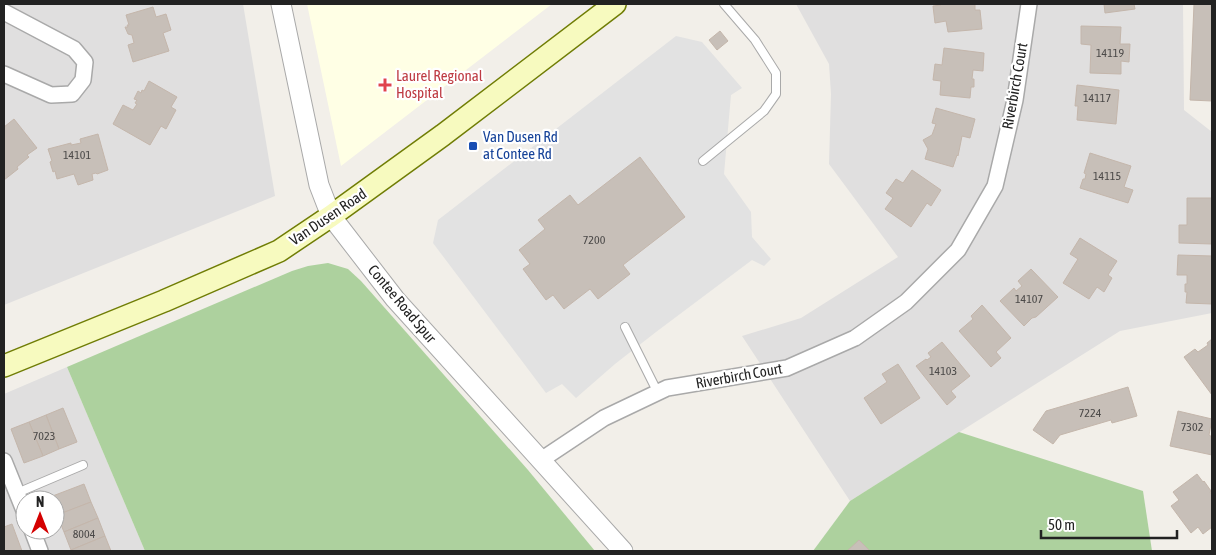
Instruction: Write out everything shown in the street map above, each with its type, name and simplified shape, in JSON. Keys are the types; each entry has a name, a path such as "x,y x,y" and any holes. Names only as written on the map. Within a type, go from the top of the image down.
{"main road":[{"name":"Van Dusen Road","path":"4,366 164,301 279,251 443,135 615,4"}],"street":[{"name":"Contee Road Spur","path":"281,4 319,185 331,216 395,298 623,551"},
{"name":"Riverbirch Court","path":"541,460 604,418 667,388 787,368 855,338 906,302 958,250 995,186 1015,100 1029,4"},
{"path":"4,12 74,49 85,62 83,80 72,94 51,95 4,74"},
{"path":"4,461 10,495"}],"lane":[{"path":"703,161 764,111 776,94 776,73 755,40 724,4"},
{"path":"625,327 658,393"},
{"path":"10,495 83,465"}],"shaded area":[{"path":"4,4 243,4 275,196 4,305"},
{"name":"Laurel Regional Hospital","path":"307,4 552,4 341,166"},
{"path":"796,4 1183,4 1184,110 1212,132 1212,313 1120,331 850,501 742,336 801,318 898,257 829,164 831,94 829,64"},
{"path":"676,36 702,42 742,88 731,95 724,174 751,212 752,237 771,259 764,266 752,260 615,364 576,398 562,384 546,393 433,243 438,220"},
{"path":"67,367 145,551 4,551 4,394"}],"green space":[{"path":"328,263 348,269 361,281 528,470 595,551 145,551 67,367 292,271"},
{"path":"959,432 1143,491 1152,551 813,551 850,501"}],"building":[{"path":"941,4 975,4 975,10 980,10 982,29 948,32 946,21 935,23 933,6"},
{"path":"1104,4 1134,4 1135,9 1105,13"},
{"path":"1194,4 1212,4 1212,101 1190,100"},
{"path":"153,7 156,17 166,14 171,30 163,33 169,51 133,62 128,45 134,43 132,35 128,34 125,27 129,25 126,15"},
{"path":"1081,26 1121,27 1120,44 1130,44 1129,62 1121,61 1121,74 1090,73 1091,45 1081,44"},
{"path":"720,31 728,41 717,50 709,40"},
{"path":"944,48 984,53 983,71 973,70 972,79 974,79 974,87 971,87 970,98 940,95 941,81 933,80 935,64 942,65"},
{"path":"149,81 177,97 171,107 176,110 166,129 161,126 150,145 113,124 123,105 133,110 137,104 135,103 137,100 134,99 138,91 141,93 142,90 144,91"},
{"path":"1077,85 1119,90 1116,124 1077,120 1078,106 1075,106"},
{"path":"936,108 975,119 970,138 962,136 958,156 953,167 925,159 928,149 923,140 932,135 936,124 932,123"},
{"path":"14,119 37,148 27,155 29,157 17,167 18,169 4,180 4,127"},
{"path":"98,134 108,170 92,174 93,180 78,185 74,174 57,179 50,162 52,161 48,149 71,143 71,145 81,143 80,139"},
{"path":"1090,153 1131,166 1124,187 1133,190 1128,203 1080,188 1083,179 1085,179 1086,174 1084,173"},
{"path":"640,157 685,217 623,265 630,274 598,299 590,289 564,309 553,295 546,300 523,269 530,264 519,250 545,229 538,220 570,195 578,205"},
{"path":"912,170 941,190 931,206 927,203 911,227 885,209 893,198 886,193 896,179 903,183"},
{"path":"1187,198 1212,198 1212,244 1179,243 1179,225 1187,225"},
{"path":"1080,238 1117,261 1108,275 1112,278 1104,292 1097,287 1089,299 1063,283 1078,259 1070,254"},
{"path":"1178,255 1212,256 1212,304 1186,303 1187,292 1185,292 1185,284 1187,284 1187,275 1177,275"},
{"path":"1031,269 1058,297 1024,326 1000,301 1014,288 1016,291 1022,286 1018,281"},
{"path":"982,305 1011,338 996,352 1001,358 991,367 959,331 973,319 971,316"},
{"path":"1212,339 1212,395 1184,357 1195,349 1198,352 1208,345 1207,343"},
{"path":"942,342 970,376 951,391 956,397 947,405 916,366 931,357 928,353"},
{"path":"898,364 920,398 881,424 864,398 887,382 882,374"},
{"path":"1128,387 1137,416 1112,423 1111,420 1060,435 1053,444 1033,430 1046,411"},
{"path":"63,408 77,442 59,449 46,415"},
{"path":"1178,411 1212,419 1209,435 1212,437 1212,455 1170,446"},
{"path":"46,415 59,449 43,456 29,422"},
{"path":"29,422 43,456 24,463 11,429"},
{"path":"1197,474 1204,481 1212,495 1212,527 1203,534 1198,527 1191,533 1171,506 1179,500 1173,492"},
{"path":"84,484 91,502 65,512 65,491"},
{"path":"91,502 98,518 65,532 65,512"},
{"path":"98,518 105,536 71,550 65,532"},
{"path":"12,524 15,540 18,540 22,551 4,551 4,527"},
{"path":"105,536 111,551 71,550"},
{"path":"859,540 870,551 847,551"}],"place":[{"name":"Laurel Regional Hospital","path":"385,85"},
{"name":"Van Dusen Rd at Contee Rd","path":"473,146"}]}
